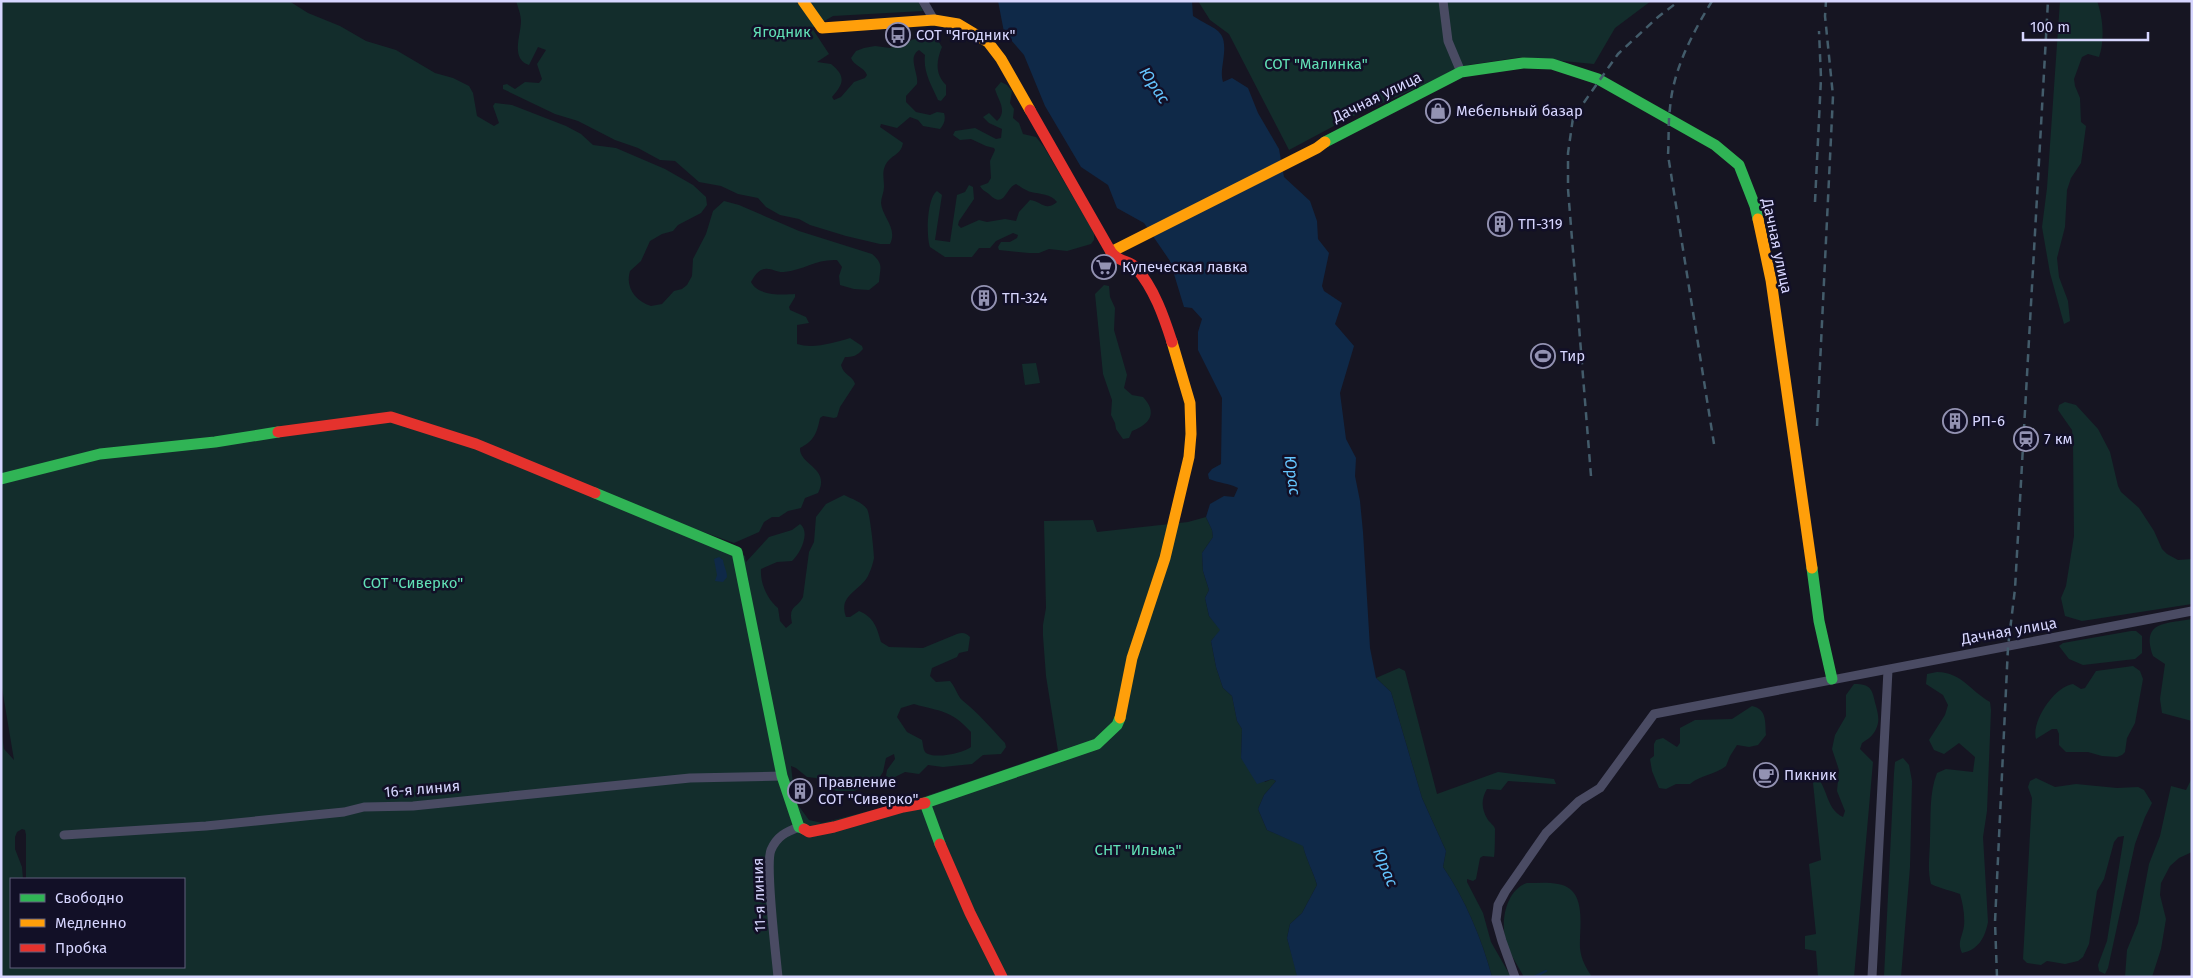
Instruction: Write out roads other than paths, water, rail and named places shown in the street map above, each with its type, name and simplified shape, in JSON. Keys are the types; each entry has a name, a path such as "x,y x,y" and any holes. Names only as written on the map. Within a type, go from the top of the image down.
{"street":[{"path":"1,479 100,454 216,442 391,417 476,444 737,552 782,776 799,827 809,832 834,828 903,807 925,803 1097,744 1117,725 1122,714 1132,658 1165,558 1177,512 1191,434 1190,403 1168,334 1151,289 1135,266 1116,259 1111,252 1001,59 988,42 958,24 934,20 822,28 803,1"},
{"path":"924,1 934,20"},
{"path":"1443,1 1448,41 1461,72"},
{"name":"Дачная улица","path":"1111,252 1317,148 1331,137 1461,72 1523,63 1552,64 1584,73 1715,145 1739,165 1755,206 1771,280 1819,621 1832,679"},
{"name":"Дачная улица","path":"1515,977 1496,920 1498,906 1505,892 1546,833 1579,801 1600,788 1654,714 2192,611"},
{"path":"1872,977 1888,670"},
{"name":"16-я линия","path":"64,835 206,826 344,812 364,807 412,806 690,778 782,776"},
{"path":"925,803 938,841 952,873 1002,977"},
{"name":"11-я линия","path":"778,977 770,852 781,834 799,827"}],"water":[{"name":"Юрас","path":"998,1 1192,1 1193,16 1215,29 1222,37 1224,43 1223,82 1232,78 1248,88 1258,113 1279,149 1284,177 1310,201 1317,221 1318,239 1329,253 1322,286 1324,291 1342,303 1335,324 1354,346 1340,393 1346,439 1356,458 1355,476 1363,532 1370,648 1376,678 1391,692 1422,798 1446,851 1443,867 1459,892 1472,920 1492,977 1297,976 1287,938 1290,924 1302,913 1317,885 1303,846 1267,830 1258,809 1264,795 1276,781 1272,779 1257,784 1241,758 1242,729 1237,721 1232,696 1223,688 1216,667 1211,641 1220,630 1209,616 1205,598 1209,590 1203,571 1202,553 1213,537 1206,517 1210,504 1224,496 1234,497 1238,488 1209,479 1208,474 1212,469 1221,464 1222,398 1198,350 1198,332 1202,319 1192,308 1184,307 1170,261 1144,223 1117,208 1108,185 1081,167 1045,106 1024,55 1004,32"},
{"path":"719,557 723,560 727,575 723,582 715,581 717,575 714,559"}],"waterway":[{"path":"1534,977 1546,971"}],"railway":[{"path":"1591,476 1568,189 1568,153 1573,118 1618,54 1658,17 1679,1"},
{"path":"1712,1 1697,26 1679,66 1669,114 1668,155 1714,444"},
{"path":"1817,426 1833,96 1825,16 1826,1"},
{"path":"1997,977 1995,922 2008,647 2015,589 2048,1"},
{"path":"1815,202 1821,78 1819,31"}],"place":[{"name":"СОТ \"Ягодник\"","path":"898,35"},
{"name":"Мебельный базар","path":"1438,111"},
{"name":"ТП-319","path":"1500,224"},
{"name":"Купеческая лавка","path":"1104,267"},
{"name":"ТП-324","path":"984,298"},
{"name":"Тир","path":"1543,356"},
{"name":"РП-6","path":"1955,421"},
{"name":"7 км","path":"2026,439"},
{"name":"Пикник","path":"1766,775"},
{"name":"Правление СОТ \"Сиверко\"","path":"800,791"}],"park label":[{"name":"Ягодник","path":"782,32"},
{"name":"СОТ \"Малинка\"","path":"1316,64"},
{"name":"СОТ \"Сиверко\"","path":"413,583"},
{"name":"СНТ \"Ильма\"","path":"1138,850"}]}
